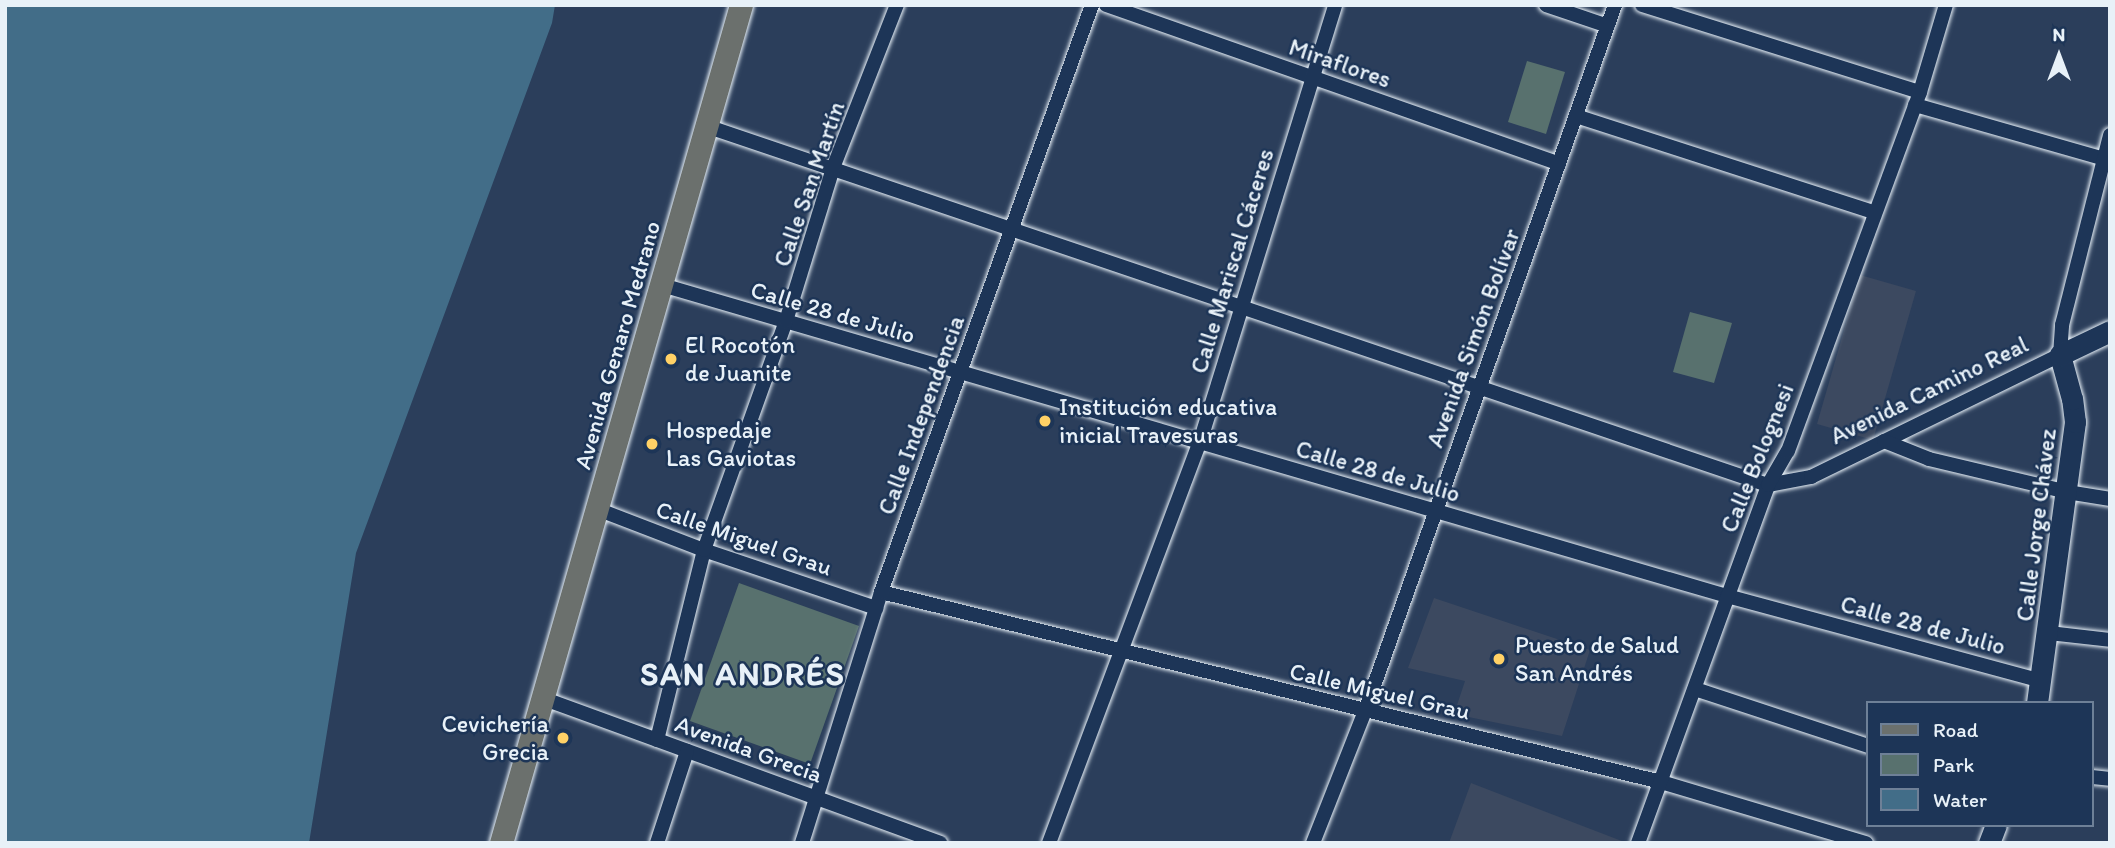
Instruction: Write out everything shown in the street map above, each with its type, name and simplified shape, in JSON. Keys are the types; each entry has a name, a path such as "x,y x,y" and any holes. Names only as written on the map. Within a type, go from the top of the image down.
{"main road":[{"name":"Avenida Genaro Medrano","path":"501,843 741,5"}],"street":[{"name":"Calle San Martín","path":"657,740 704,550 786,321 833,168 897,5"},
{"name":"Calle Independencia","path":"802,843 881,592 1092,5"},
{"name":"Miraflores","path":"1106,5 1559,164"},
{"name":"Calle Mariscal Cáceres","path":"1049,843 1200,442 1335,5"},
{"path":"1546,5 1608,26"},
{"name":"Avenida Simón Bolívar","path":"1313,843 1365,711 1615,5"},
{"path":"1642,5 2104,159"},
{"name":"Calle Bolognesi","path":"1638,843 1768,485 1788,451 1874,212 1918,99 1946,5"},
{"path":"1576,116 1874,212"},
{"path":"706,126 1768,485"},
{"path":"2060,355 2062,325 2110,135"},
{"name":"Calle 28 de Julio","path":"662,285 1727,596 2042,681"},
{"name":"Avenida Camino Real","path":"1768,485 1811,477 2110,331"},
{"name":"Calle Jorge Chávez","path":"2037,701 2049,633 2075,422 2072,398 2060,355"},
{"path":"1884,441 1929,459 2067,492 2110,499"},
{"name":"Calle Miguel Grau","path":"597,509 704,550 876,608"},
{"name":"Calle Miguel Grau","path":"881,592 1661,782 1826,837 1866,843"},
{"path":"2049,633 2110,640"},
{"path":"1695,690 1867,746"},
{"name":"Avenida Grecia","path":"542,698 940,843"},
{"path":"657,843 687,751"}],"shaded area":[{"path":"1860,275 1916,291 1873,440 1817,424"},
{"name":"Puesto de Salud San Andrés","path":"1434,598 1590,650 1562,736 1454,714 1465,681 1408,668"},
{"path":"1471,783 1627,843 1449,843"}],"green space":[{"path":"1527,61 1565,72 1546,134 1508,122"},
{"path":"1690,312 1732,323 1714,383 1673,372"},
{"path":"739,583 859,626 810,764 690,721"}],"water":[{"path":"5,5 555,5 552,23 356,553 309,843 5,843"}],"place":[{"name":"El Rocotón de Juanite","path":"671,359"},
{"name":"Institución educativa inicial Travesuras","path":"1045,421"},
{"name":"Hospedaje Las Gaviotas","path":"652,444"},
{"name":"Puesto de Salud San Andrés","path":"1499,659"},
{"name":"Cevichería Grecia","path":"563,738"}],"district":[{"name":"SAN ANDRÉS","path":"743,674"}]}
